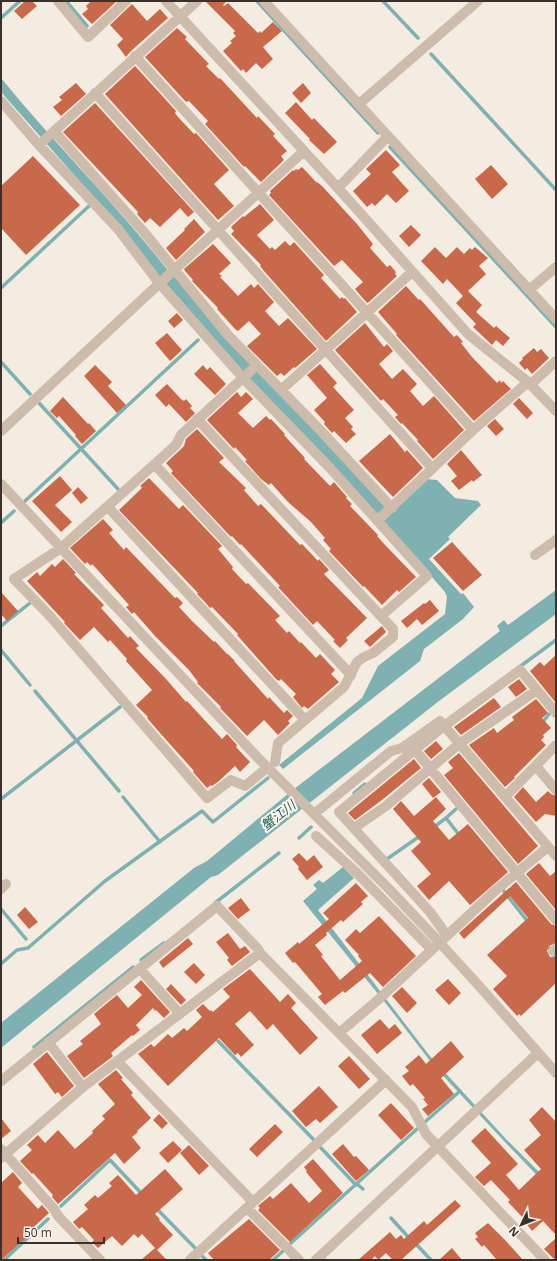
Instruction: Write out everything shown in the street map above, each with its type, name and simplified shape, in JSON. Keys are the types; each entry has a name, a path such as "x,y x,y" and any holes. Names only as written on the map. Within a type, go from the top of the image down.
{"street":[{"path":"58,1 88,37 126,1"},
{"path":"166,1 338,188 468,334 529,383 556,411"},
{"path":"40,144 197,1"},
{"path":"264,1 556,319"},
{"path":"359,104 478,1"},
{"path":"135,56 472,430"},
{"path":"95,93 432,468"},
{"path":"1,101 118,229 160,282 244,377 379,519 427,576 381,616"},
{"path":"53,132 143,231 173,271 228,335 256,366 322,432 391,509"},
{"path":"338,188 388,136"},
{"path":"1,431 160,282 304,151"},
{"path":"529,290 556,267"},
{"path":"281,390 412,272"},
{"path":"379,519 472,430 556,361"},
{"path":"256,366 197,419 181,435 176,445 108,507 61,548 14,579 49,615 207,798 231,780 245,786 262,772"},
{"path":"197,419 393,629 393,637 373,653 357,662 344,687 278,743 275,762"},
{"path":"155,465 350,674"},
{"path":"1,484 286,786 389,889 440,943 556,1074"},
{"path":"108,507 306,720"},
{"path":"535,555 556,540"},
{"path":"440,943 430,912 339,812 444,726 520,670 556,713"},
{"path":"354,828 386,806 459,744 537,690"},
{"path":"313,813 391,751 402,748 440,721 556,856"},
{"path":"506,797 556,745"},
{"path":"416,750 516,874 556,920"},
{"path":"536,766 556,790"},
{"path":"316,836 358,874 440,943"},
{"path":"339,1033 383,996 496,890 548,847"},
{"path":"1,1080 217,906 258,949 260,953 412,1107 426,1134 545,1260"},
{"path":"100,1260 2,1154 83,1087 260,953"},
{"path":"140,969 180,1014"},
{"path":"48,1042 83,1087"},
{"path":"316,1260 538,1053"},
{"path":"117,1061 299,1260"},
{"path":"190,1260 386,1080"}],"water":[{"path":"1,78 126,220 166,268 391,513 426,479 437,480 455,498 478,501 481,505 448,537 450,539 429,559 461,594 463,593 474,607 463,619 424,649 420,661 283,769 279,765 362,698 378,666 445,614 447,597 445,592 384,522 249,378 156,272 120,227 1,92"},
{"name":"蟹江川","path":"556,590 556,614 439,701 218,875 211,877 1,1048 1,1023 194,868 207,861 294,789 500,631 497,626 504,620 508,625"},
{"path":"343,867 354,878 318,910 429,1055 506,1139 556,1189 556,1195 434,1066 303,901 317,889 313,885 319,880 323,883"}],"building":[{"path":"25,1 32,1 37,6 22,19 14,11"},
{"path":"91,1 117,1 92,24 82,14 88,9 86,6"},
{"path":"205,1 227,1 223,5 224,6 228,3 258,33 260,31 261,33 273,22 282,31 263,47 273,59 262,69 256,63 246,73 243,69 241,71 223,51 232,43 230,41 236,36 233,33 235,31"},
{"path":"132,4 147,21 160,9 168,18 126,57 117,45 123,39 110,25"},
{"path":"177,28 187,37 185,39 209,64 206,66 219,79 220,78 257,118 258,116 275,134 273,136 287,151 281,156 284,160 261,182 245,166 244,167 205,124 208,121 189,101 186,102 145,57"},
{"path":"135,66 176,111 175,113 178,117 194,134 196,133 229,170 214,184 234,206 218,220 105,94"},
{"path":"76,83 86,94 61,116 53,107 62,100 59,97"},
{"path":"303,83 311,93 301,103 292,93"},
{"path":"296,102 312,120 314,118 337,142 324,154 309,140 310,139 285,113"},
{"path":"95,103 194,212 188,217 180,208 160,227 150,218 145,223 137,214 138,212 63,132"},
{"path":"386,150 400,165 392,172 409,191 396,203 387,194 375,206 372,203 367,207 353,191 371,174 366,169"},
{"path":"33,156 80,205 26,255 1,228 1,186"},
{"path":"491,165 508,184 492,199 475,179"},
{"path":"302,167 357,224 373,244 370,248 387,267 390,265 396,272 395,274 397,276 367,303 355,289 363,282 342,260 334,266 269,195 271,193 270,191 293,170 298,170"},
{"path":"260,204 274,220 257,235 270,249 272,247 275,250 285,241 290,246 294,242 324,275 321,278 340,299 342,297 344,299 345,298 357,312 326,341 264,271 260,266 261,265 231,234 234,231 231,227"},
{"path":"194,219 205,232 176,260 166,248"},
{"path":"411,225 421,235 409,247 399,236"},
{"path":"213,244 231,263 219,274 222,276 220,277 238,296 251,284 254,288 258,284 274,302 265,311 279,326 288,318 317,349 284,376 281,373 277,376 247,346 261,334 249,321 238,331 235,329 217,309 218,308 192,281 193,280 185,271 184,269"},
{"path":"435,247 446,258 457,247 464,254 470,248 472,250 475,247 488,258 479,266 486,274 468,291 482,305 476,312 494,328 496,326 510,338 503,346 496,340 492,345 473,327 476,324 456,303 463,296 447,279 443,284 421,261"},
{"path":"406,286 419,300 420,299 454,337 457,335 463,342 461,343 472,357 497,383 500,380 501,383 503,381 511,389 474,421 396,335 397,334 378,312"},
{"path":"177,313 183,320 174,328 168,321"},
{"path":"365,323 384,347 387,344 393,351 379,364 392,379 403,369 417,384 410,391 423,406 434,396 464,430 433,459 417,441 418,440 395,417 398,415 383,399 381,401 335,350"},
{"path":"167,333 182,350 170,361 155,343"},
{"path":"534,348 537,352 541,349 549,358 532,374 527,368 525,370 519,363 523,359 522,358"},
{"path":"320,364 337,383 333,387 354,410 345,418 353,427 351,429 356,434 346,443 334,431 332,433 324,424 325,422 314,410 327,398 307,375"},
{"path":"95,365 112,382 108,386 126,405 117,413 84,376"},
{"path":"203,365 207,370 210,367 226,384 215,395 194,374"},
{"path":"167,384 181,399 184,401 186,399 192,406 190,408 195,413 186,422 169,404 166,407 155,395"},
{"path":"237,392 241,397 246,392 253,399 238,413 253,428 266,416 270,420 271,419 305,458 304,459 330,486 334,482 352,504 350,506 416,577 399,592 397,590 382,605 329,551 331,549 323,540 325,538 311,522 288,502 271,483 269,485 261,479 245,461 247,460 235,447 234,449 207,420"},
{"path":"63,397 96,431 82,444 59,416 57,418 50,411"},
{"path":"519,398 533,413 527,419 513,404"},
{"path":"495,419 504,429 496,436 487,426"},
{"path":"197,429 224,458 219,462 246,488 244,490 258,506 261,504 300,545 302,544 318,561 319,559 329,570 324,574 367,618 346,638 348,640 340,648 333,641 335,640 317,621 313,625 278,587 280,586 241,544 240,545 232,536 231,537 171,473 173,471 166,463 184,446 186,439"},
{"path":"390,434 405,452 407,450 423,468 393,497 359,461"},
{"path":"461,450 482,475 473,482 472,480 459,490 451,481 457,476 447,464"},
{"path":"60,476 72,490 55,505 72,522 61,532 32,501"},
{"path":"149,478 179,509 183,505 222,546 218,549 233,567 232,569 280,616 275,620 287,633 289,631 316,658 320,654 335,670 331,674 339,682 308,709 304,706 302,708 293,697 296,694 281,679 279,681 276,679 237,635 238,634 212,607 210,608 197,594 198,593 119,510 141,489 142,487 140,486"},
{"path":"78,487 88,498 81,504 72,493"},
{"path":"103,519 113,530 109,533 124,550 126,547 175,598 177,597 183,603 179,607 192,621 235,661 268,699 269,697 284,713 287,710 293,716 288,721 290,723 278,735 264,720 247,736 197,683 198,682 189,670 155,636 134,612 132,614 126,607 129,605 95,567 92,564 91,566 87,562 85,564 70,548"},
{"path":"452,542 482,575 463,591 433,558"},
{"path":"63,559 76,573 74,574 104,605 101,608 128,638 130,636 139,646 136,648 186,702 187,701 222,739 227,734 237,745 236,747 250,762 240,772 235,766 219,781 207,788 147,718 148,717 136,705 152,690 126,661 127,659 110,640 108,642 94,627 80,640 27,581 37,572 40,576 52,564 55,567"},
{"path":"1,592 18,611 7,621 1,614"},
{"path":"430,600 439,611 422,625 417,619 407,628 401,621"},
{"path":"382,626 386,632 370,647 364,641"},
{"path":"556,655 556,703 530,671 540,662 544,666"},
{"path":"519,679 527,689 516,697 508,687"},
{"path":"494,698 501,707 461,735 454,727"},
{"path":"536,699 548,713 542,718 551,728 543,735 544,737 541,740 546,745 505,787 469,745 494,728 497,733 514,720 512,717"},
{"path":"436,741 443,749 431,759 424,751"},
{"path":"459,753 538,846 518,864 444,775 453,768 448,762"},
{"path":"414,759 421,768 382,800 355,820 348,813"},
{"path":"429,778 441,792 433,798 422,784"},
{"path":"523,787 536,802 548,791 556,796 556,816 545,814 536,822 514,797"},
{"path":"436,797 446,809 433,821 449,840 468,824 508,872 470,905 449,881 429,900 417,886 431,874 411,851 421,842 393,809 401,801 414,816"},
{"path":"299,853 307,861 314,855 323,867 307,880 292,859"},
{"path":"539,863 550,876 556,871 556,910 526,874"},
{"path":"516,882 551,924 556,926 556,943 549,946 547,951 550,957 556,957 556,983 521,1016 519,1014 517,1016 493,989 507,976 487,955 528,918 510,896 464,939 459,933"},
{"path":"356,883 368,896 361,902 363,904 343,922 341,920 315,945 323,955 321,956 340,980 362,961 358,956 359,955 345,940 356,929 360,933 379,916 416,956 383,987 370,973 345,993 343,991 325,1005 318,997 322,994 295,962 293,963 285,953 298,942 299,944 329,919 323,913"},
{"path":"241,898 250,910 238,919 228,908"},
{"path":"25,907 38,922 29,929 17,915"},
{"path":"228,933 240,949 245,946 250,952 232,966 227,960 229,958 216,942"},
{"path":"188,938 193,944 163,968 159,962"},
{"path":"194,963 205,975 196,984 184,972"},
{"path":"250,969 280,1002 288,994 296,1003 291,1008 318,1038 300,1055 273,1024 267,1030 250,1011 235,1024 254,1045 241,1057 238,1053 235,1055 219,1038 168,1086 138,1054 151,1044 154,1047 168,1034 172,1038 184,1028 187,1031 202,1017 196,1010 203,1004 213,1012 230,997 223,989"},
{"path":"448,979 461,993 449,1005 435,990"},
{"path":"141,980 170,1012 164,1018 153,1008 136,1025 140,1030 111,1053 113,1056 112,1057 84,1078 67,1056 83,1044 80,1041 101,1024 94,1014 117,995 128,1008 142,995 134,987"},
{"path":"171,984 186,1000 181,1005 166,989"},
{"path":"402,987 417,1003 407,1013 392,996"},
{"path":"380,1019 389,1029 395,1024 402,1033 377,1054 361,1035"},
{"path":"451,1041 464,1057 441,1078 454,1094 428,1116 422,1109 428,1105 423,1099 425,1098 413,1084 410,1086 402,1076 409,1071 405,1067 419,1055 426,1064"},
{"path":"47,1052 74,1086 62,1097 58,1092 55,1094 33,1064"},
{"path":"349,1056 370,1079 359,1089 338,1066"},
{"path":"116,1070 123,1078 121,1079 133,1093 131,1095 151,1118 132,1137 141,1148 124,1164 115,1153 58,1204 52,1197 53,1195 20,1161 32,1150 27,1145 38,1135 45,1143 58,1130 75,1149 93,1133 92,1131 105,1119 102,1116 115,1104 98,1084"},
{"path":"319,1086 338,1107 320,1123 316,1119 306,1127 292,1111"},
{"path":"391,1103 414,1128 401,1140 378,1115"},
{"path":"542,1107 556,1122 556,1235 543,1221 532,1231 525,1222 526,1221 508,1202 510,1200 491,1180 484,1186 475,1177 491,1163 471,1141 485,1128 518,1164 506,1175 519,1190 541,1169 524,1150 541,1135 529,1120"},
{"path":"159,1114 168,1123 162,1129 153,1120"},
{"path":"1,1118 11,1131 1,1139"},
{"path":"275,1124 283,1132 257,1157 249,1149"},
{"path":"173,1141 182,1150 168,1163 159,1153"},
{"path":"343,1144 354,1157 356,1156 369,1170 356,1181 332,1154"},
{"path":"189,1145 209,1166 199,1175 180,1153"},
{"path":"313,1159 343,1193 290,1242 258,1210 260,1208 258,1206 270,1196 273,1199 291,1183 309,1203 322,1191 306,1172 307,1171 304,1167"},
{"path":"165,1169 183,1189 155,1214 173,1235 157,1250 167,1260 141,1260 155,1248 142,1234 138,1238 134,1234 122,1246 112,1236 98,1248 92,1242 94,1240 82,1227 79,1229 73,1222 88,1209 84,1205 95,1195 98,1198 112,1186 109,1183 118,1175 136,1195"},
{"path":"13,1172 22,1183 18,1187 38,1209 42,1205 49,1213 26,1234 28,1236 1,1260 1,1183"},
{"path":"455,1200 461,1206 401,1260 393,1260 386,1253 378,1260 375,1256 371,1260 358,1260 390,1232 396,1239 401,1235 404,1239 424,1221 427,1225"},
{"path":"249,1219 280,1250 269,1260 214,1260 208,1253"},
{"path":"488,1223 523,1260 497,1260 484,1245 482,1247 475,1239 478,1237 475,1233"},
{"path":"556,1238 556,1260 555,1260 544,1249"},
{"path":"452,1248 462,1260 439,1260"}],"waterway":[{"path":"1,18 20,1"},
{"path":"66,1 87,26"},
{"path":"257,1 378,133"},
{"path":"383,1 418,38"},
{"path":"431,54 556,190"},
{"path":"390,147 556,327"},
{"path":"1,288 89,206"},
{"path":"25,501 198,340"},
{"path":"1,362 30,394"},
{"path":"39,403 118,489"},
{"path":"1,523 14,511"},
{"path":"1,626 30,603"},
{"path":"518,668 556,640"},
{"path":"1,650 30,685"},
{"path":"35,691 119,791"},
{"path":"1,799 120,707"},
{"path":"542,723 549,714"},
{"path":"1,964 17,950 28,948 105,881 202,811 213,822 268,778"},
{"path":"354,793 365,784"},
{"path":"123,797 160,842"},
{"path":"434,827 456,809"},
{"path":"446,818 460,836"},
{"path":"299,838 311,827"},
{"path":"387,859 420,836"},
{"path":"215,903 279,853"},
{"path":"503,890 528,922"},
{"path":"1,909 26,939"},
{"path":"141,960 164,943"},
{"path":"546,944 556,958"},
{"path":"34,1047 133,967"},
{"path":"218,1041 314,1140"},
{"path":"426,1121 460,1091"},
{"path":"291,1243 417,1129"},
{"path":"321,1148 356,1185"},
{"path":"61,1206 110,1160 142,1194"},
{"path":"357,1184 363,1189"},
{"path":"156,1208 195,1248"},
{"path":"391,1218 410,1239"},
{"path":"4,1260 48,1219"},
{"path":"415,1243 431,1260"},
{"path":"273,1260 283,1251"},
{"path":"201,1255 206,1260"}]}
